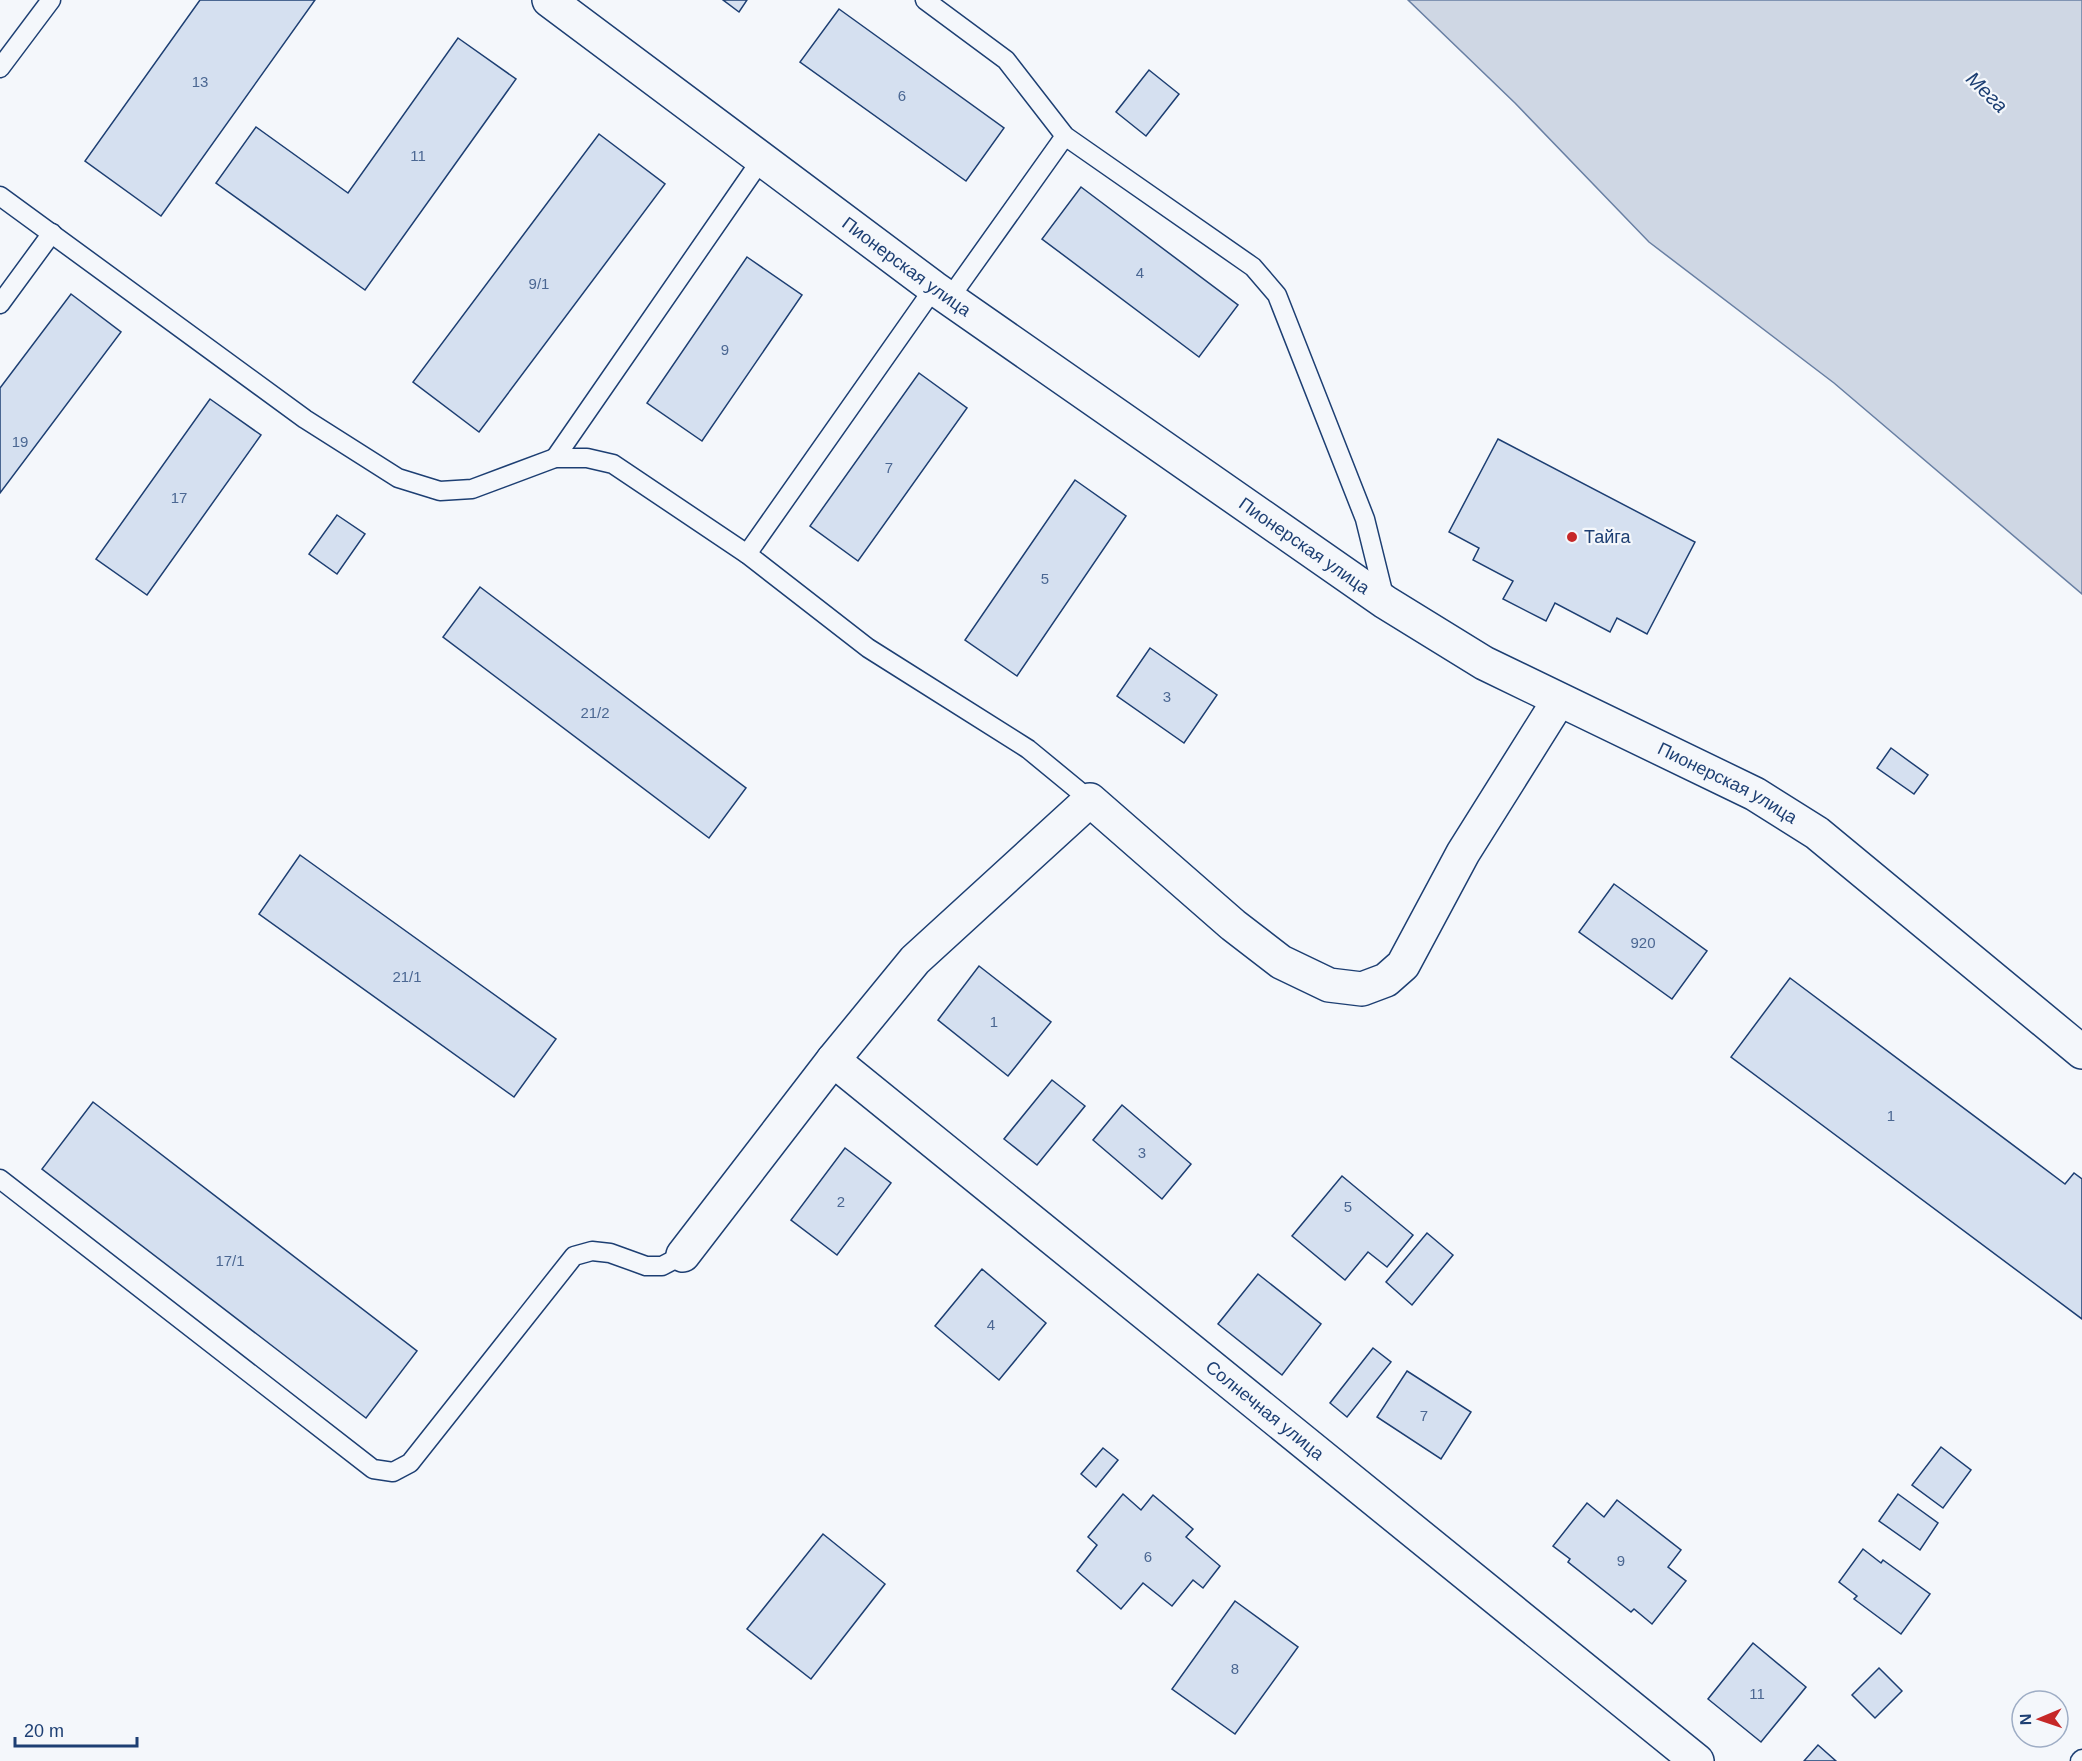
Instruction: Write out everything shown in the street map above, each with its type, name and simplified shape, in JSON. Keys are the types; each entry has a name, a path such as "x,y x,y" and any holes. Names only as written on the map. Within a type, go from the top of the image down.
{"street":[{"name":"Пионерская улица","path":"549,0 942,293 1385,602 1485,663 1755,794 1817,833 2082,1052"},
{"path":"683,1255 833,1060 915,960 1090,800 1233,925 1281,962 1329,985 1362,989 1386,980 1403,965 1463,853 1559,700"},
{"name":"Солнечная улица","path":"833,1060 1697,1761"}],"lane":[{"path":"0,69 51,0"},
{"path":"926,0 1006,60 1065,136 1253,267 1277,295 1365,519 1385,602"},
{"path":"747,554 942,293 1065,136"},
{"path":"555,459 761,160"},
{"path":"0,196 305,419 398,478 440,491 472,489 555,459 587,458 613,464 747,554 868,648 1028,749 1090,800"},
{"path":"0,304 52,233"},
{"path":"0,1179 373,1469 393,1472 410,1463 574,1256 592,1251 610,1253 646,1266 662,1266 683,1255"}],"water":[{"name":"Мега","path":"1408,0 2082,0 2082,594 1834,383 1649,242 1515,103"}],"building":[{"path":"200,0 315,0 161,216 85,161"},
{"path":"723,0 747,0 739,12"},
{"path":"839,9 1004,128 966,181 800,62"},
{"path":"458,38 516,79 365,290 216,183 256,127 348,193"},
{"path":"1149,70 1179,94 1146,136 1116,112"},
{"path":"599,134 665,184 479,432 413,382"},
{"path":"1081,187 1238,305 1199,357 1042,239"},
{"path":"747,257 802,295 702,441 647,403"},
{"path":"71,294 121,332 0,493 0,388"},
{"path":"919,373 967,408 858,561 810,526"},
{"path":"210,399 261,435 147,595 96,559"},
{"name":"Тайга","path":"1498,439 1695,542 1647,634 1617,618 1610,632 1555,603 1546,621 1503,599 1513,581 1473,560 1479,548 1449,532"},
{"path":"1075,480 1126,516 1017,676 965,640"},
{"path":"337,515 365,534 337,574 309,554"},
{"path":"480,587 746,788 709,838 443,637"},
{"path":"1150,648 1217,695 1184,743 1117,696"},
{"path":"1891,748 1928,775 1914,794 1877,768"},
{"path":"300,855 556,1039 514,1097 259,914"},
{"path":"1614,884 1707,951 1672,999 1579,932"},
{"path":"979,966 1051,1022 1008,1076 938,1020"},
{"path":"1790,978 2065,1184 2074,1173 2082,1179 2082,1319 1731,1057"},
{"path":"1052,1080 1085,1106 1037,1165 1004,1139"},
{"path":"93,1102 417,1351 366,1418 42,1169"},
{"path":"1122,1105 1191,1164 1162,1199 1093,1140"},
{"path":"845,1148 891,1183 837,1255 791,1220"},
{"path":"1342,1176 1413,1235 1387,1267 1368,1252 1345,1280 1292,1236"},
{"path":"1427,1233 1453,1255 1412,1305 1386,1282"},
{"path":"982,1269 1046,1323 999,1380 935,1326"},
{"path":"1258,1274 1321,1324 1282,1375 1218,1324"},
{"path":"1373,1348 1391,1362 1347,1417 1330,1403"},
{"path":"1407,1371 1471,1412 1441,1459 1377,1417"},
{"path":"1941,1447 1971,1470 1943,1508 1912,1485"},
{"path":"1103,1448 1118,1460 1096,1487 1081,1474"},
{"path":"1123,1494 1141,1510 1153,1495 1193,1529 1186,1537 1220,1566 1203,1588 1193,1580 1172,1606 1143,1583 1121,1609 1077,1571 1097,1545 1088,1537"},
{"path":"1898,1494 1938,1523 1920,1550 1879,1521"},
{"path":"1617,1500 1681,1550 1668,1567 1686,1581 1652,1624 1634,1609 1631,1612 1568,1562 1570,1559 1553,1546 1587,1503 1604,1517"},
{"path":"823,1534 885,1584 811,1679 747,1629"},
{"path":"1863,1549 1881,1563 1883,1560 1930,1594 1901,1634 1854,1599 1857,1596 1839,1582"},
{"path":"1235,1601 1298,1647 1235,1734 1172,1689"},
{"path":"1753,1643 1806,1687 1761,1742 1708,1699"},
{"path":"1879,1668 1902,1691 1875,1718 1852,1695"},
{"path":"1818,1745 1836,1761 1804,1761"}],"place":[{"name":"Тайга","path":"1572,537"}]}
